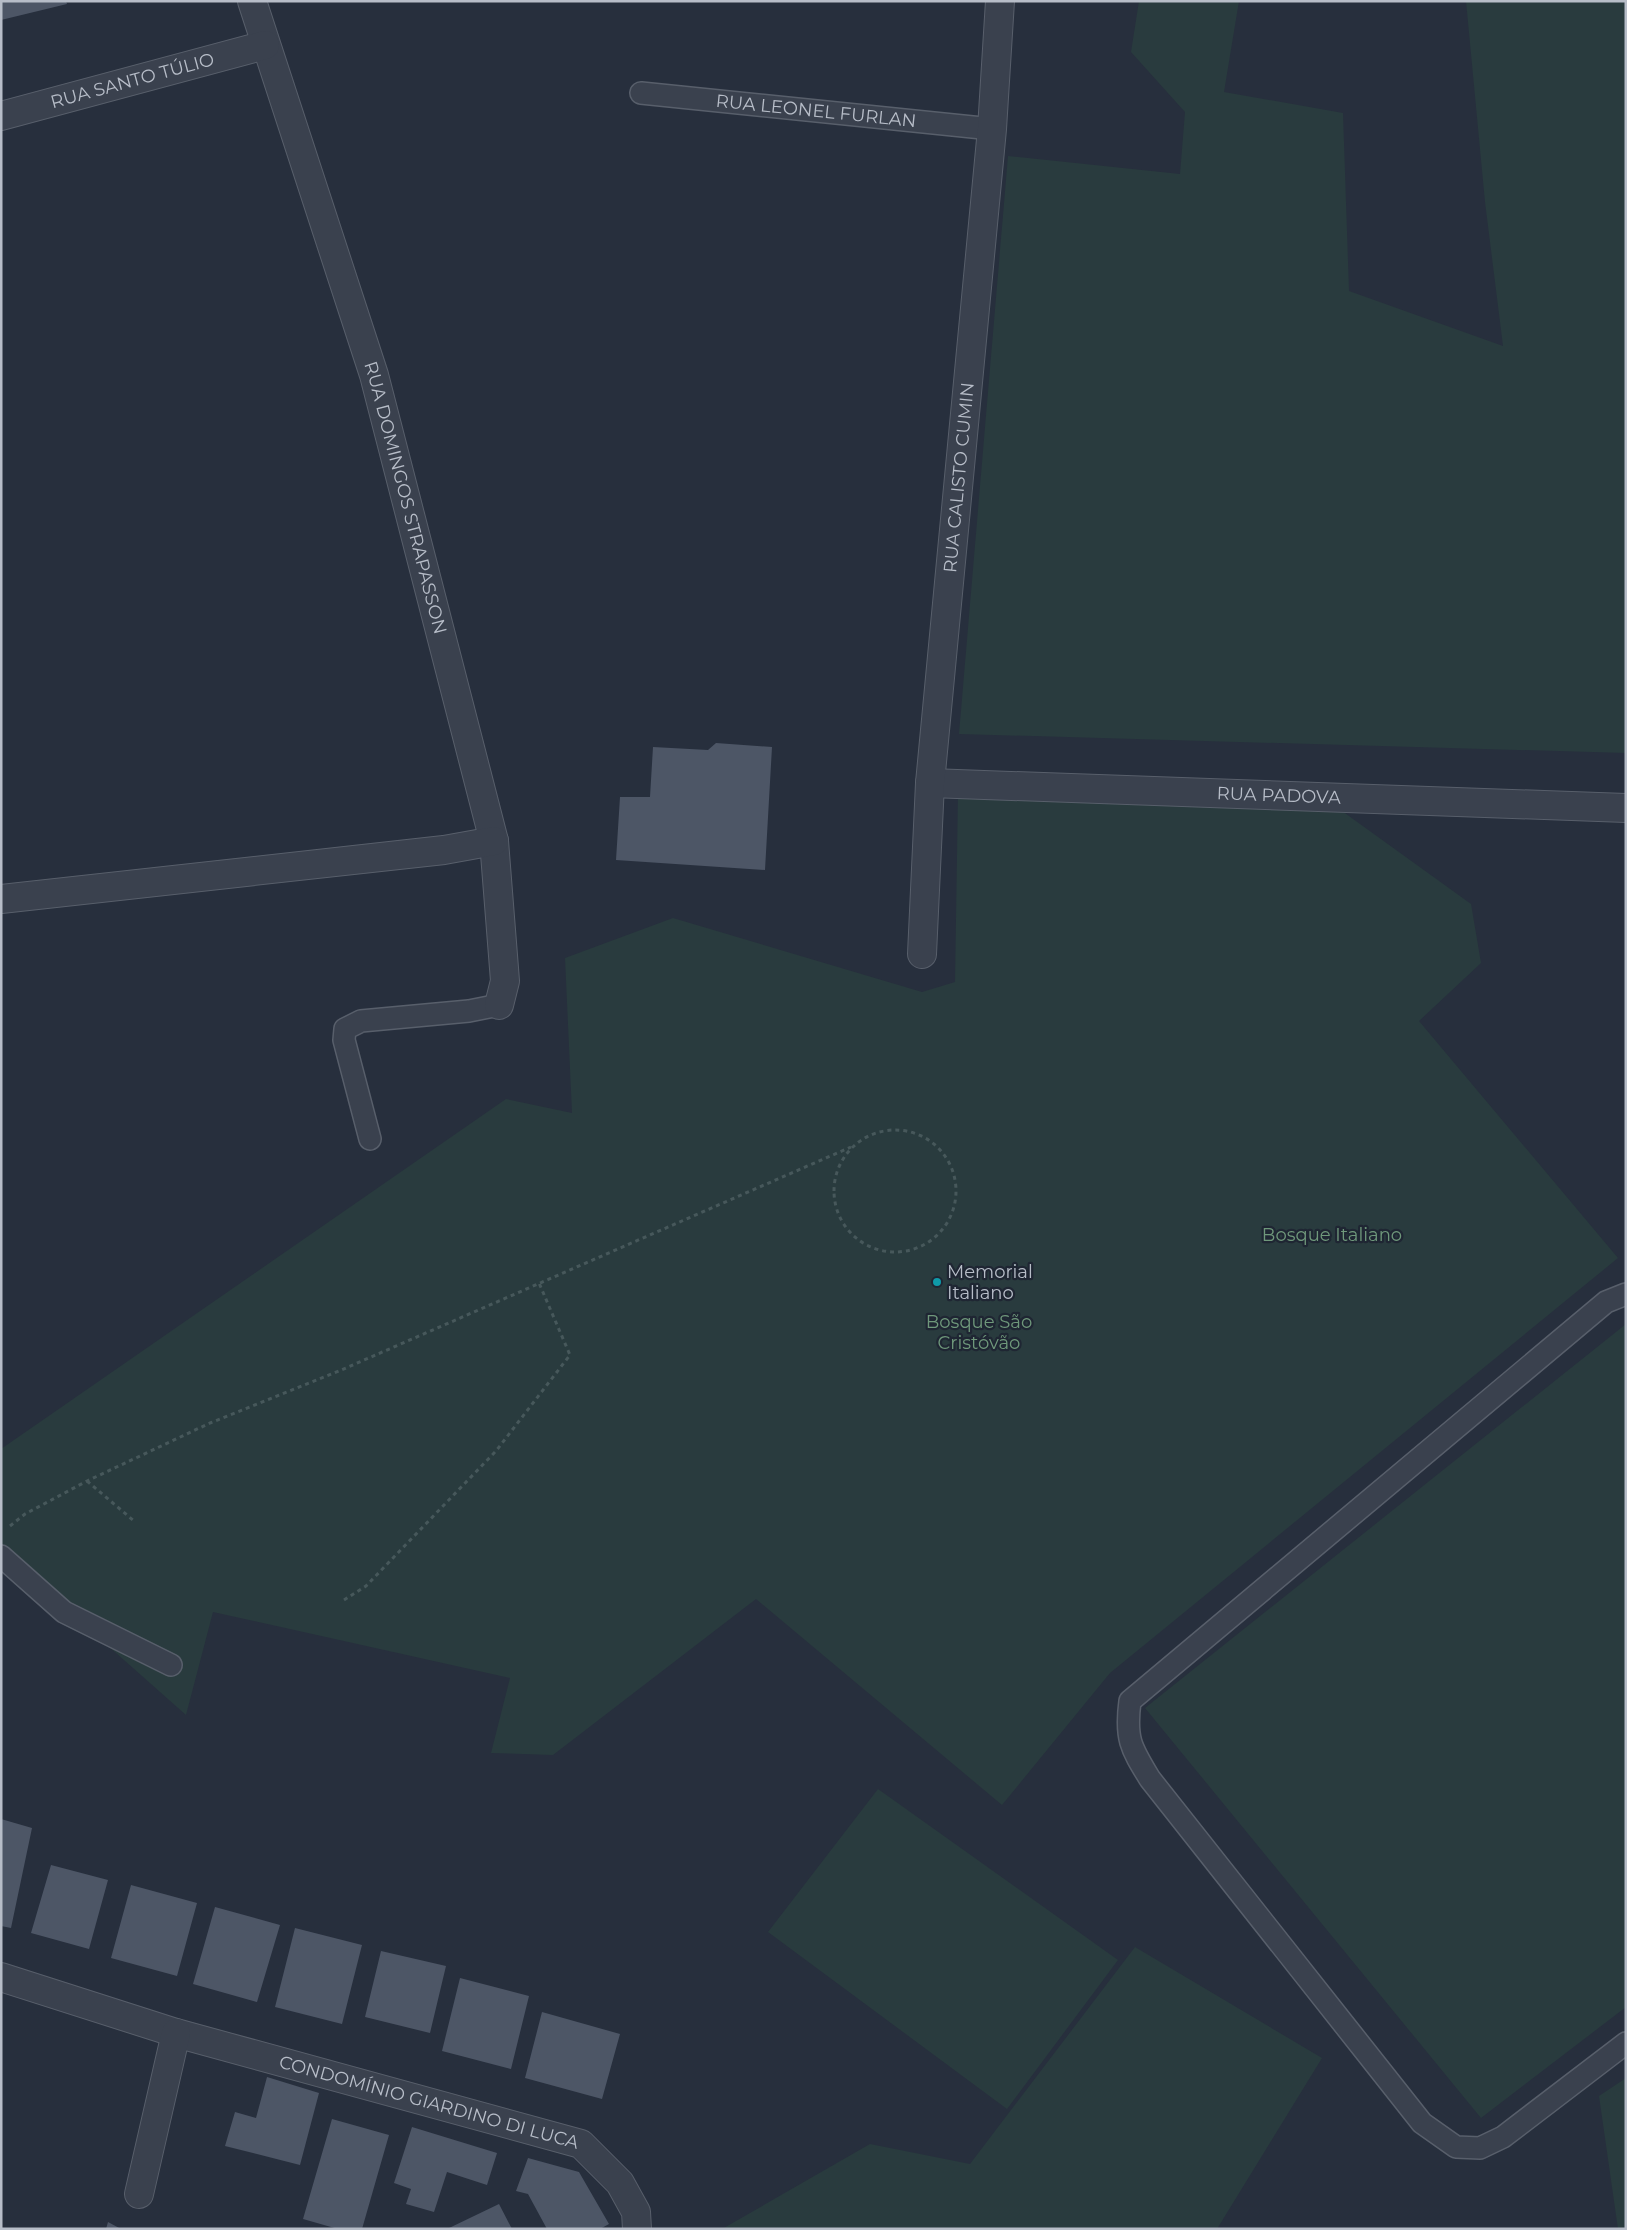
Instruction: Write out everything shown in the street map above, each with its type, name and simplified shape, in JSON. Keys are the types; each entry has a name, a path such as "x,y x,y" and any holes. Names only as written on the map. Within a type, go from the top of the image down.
{"street":[{"name":"RUA DOMINGOS STRAPASSON","path":"252,1 374,375 494,841 505,982 500,1006"},
{"name":"RUA CALISTO CUMIN","path":"922,954 930,783 992,129 1000,1"},
{"name":"RUA SANTO TÚLIO","path":"1,116 265,45"},
{"name":"RUA PADOVA","path":"930,783 1626,808"},
{"path":"1,899 444,850 494,841"},
{"name":"CONDOMÍNIO GIARDINO DI LUCA","path":"1,1977 176,2033 582,2144 620,2183 636,2212 637,2229"},
{"path":"139,2194 176,2033"}],"lane":[{"name":"RUA LEONEL FURLAN","path":"641,93 992,129"},
{"path":"370,1139 344,1040 345,1030 361,1021 469,1011 500,1006"},
{"path":"1626,1294 1606,1302 1130,1701 1127,1721 1131,1748 1150,1779 1422,2123 1456,2148 1480,2148 1504,2137 1626,2043"},
{"path":"1,1556 64,1612 172,1665"}],"path":[{"path":"9,1527 25,1514 210,1423 340,1371 851,1147 870,1134 889,1129 909,1130 928,1139 944,1152 954,1170 958,1189 955,1209 946,1227 929,1243 908,1252 885,1252 864,1245 847,1230 836,1210 833,1188 838,1166 851,1147"},
{"path":"344,1600 366,1586 496,1451 570,1354 539,1283"},
{"path":"87,1482 134,1521"}],"green space":[{"path":"1139,1 1239,1 1224,92 1343,113 1349,291 1503,346 1485,202 1466,1 1626,1 1626,753 959,734 1008,156 1180,174 1185,112 1131,52"},
{"name":"Bosque São Cristóvão","path":"958,792 1317,793 1471,904 1481,963 1419,1021 1618,1258 1110,1673 1002,1805 756,1599 553,1755 491,1753 510,1678 213,1612 186,1715 1,1551 1,1449 506,1099 572,1113 565,958 673,918 922,992 955,982"},
{"path":"1626,1324 1626,2007 1481,2118 1145,1708"},
{"path":"878,1789 1118,1960 1007,2109 768,1932"},
{"path":"1135,1947 1322,2058 1217,2229 722,2229 870,2144 970,2164"},
{"path":"1626,2078 1626,2229 1618,2229 1599,2096"}],"building":[{"path":"1,1 66,1 67,4 1,20"},
{"path":"716,743 772,747 765,870 616,860 620,797 650,797 653,747 708,750"},
{"path":"1,1819 32,1828 11,1928 1,1926"},
{"path":"51,1865 108,1880 89,1949 31,1933"},
{"path":"131,1885 197,1903 177,1976 111,1958"},
{"path":"215,1907 280,1925 257,2002 193,1984"},
{"path":"295,1928 362,1945 342,2024 275,2007"},
{"path":"381,1951 446,1966 430,2033 365,2017"},
{"path":"460,1978 529,1996 511,2069 442,2051"},
{"path":"542,2012 620,2034 602,2099 525,2078"},
{"path":"267,2077 319,2093 300,2165 225,2146 235,2112 256,2118"},
{"path":"332,2119 389,2135 362,2229 338,2229 303,2219"},
{"path":"412,2127 497,2153 487,2185 447,2172 434,2212 406,2204 411,2189 394,2183"},
{"path":"528,2158 579,2172 609,2224 600,2229 547,2229 528,2194 516,2191"},
{"path":"499,2204 512,2229 447,2229"},
{"path":"108,2222 121,2229 106,2229"}],"place":[{"name":"Memorial Italiano","path":"937,1282"}],"park label":[{"name":"Bosque Italiano","path":"1332,1235"}]}
